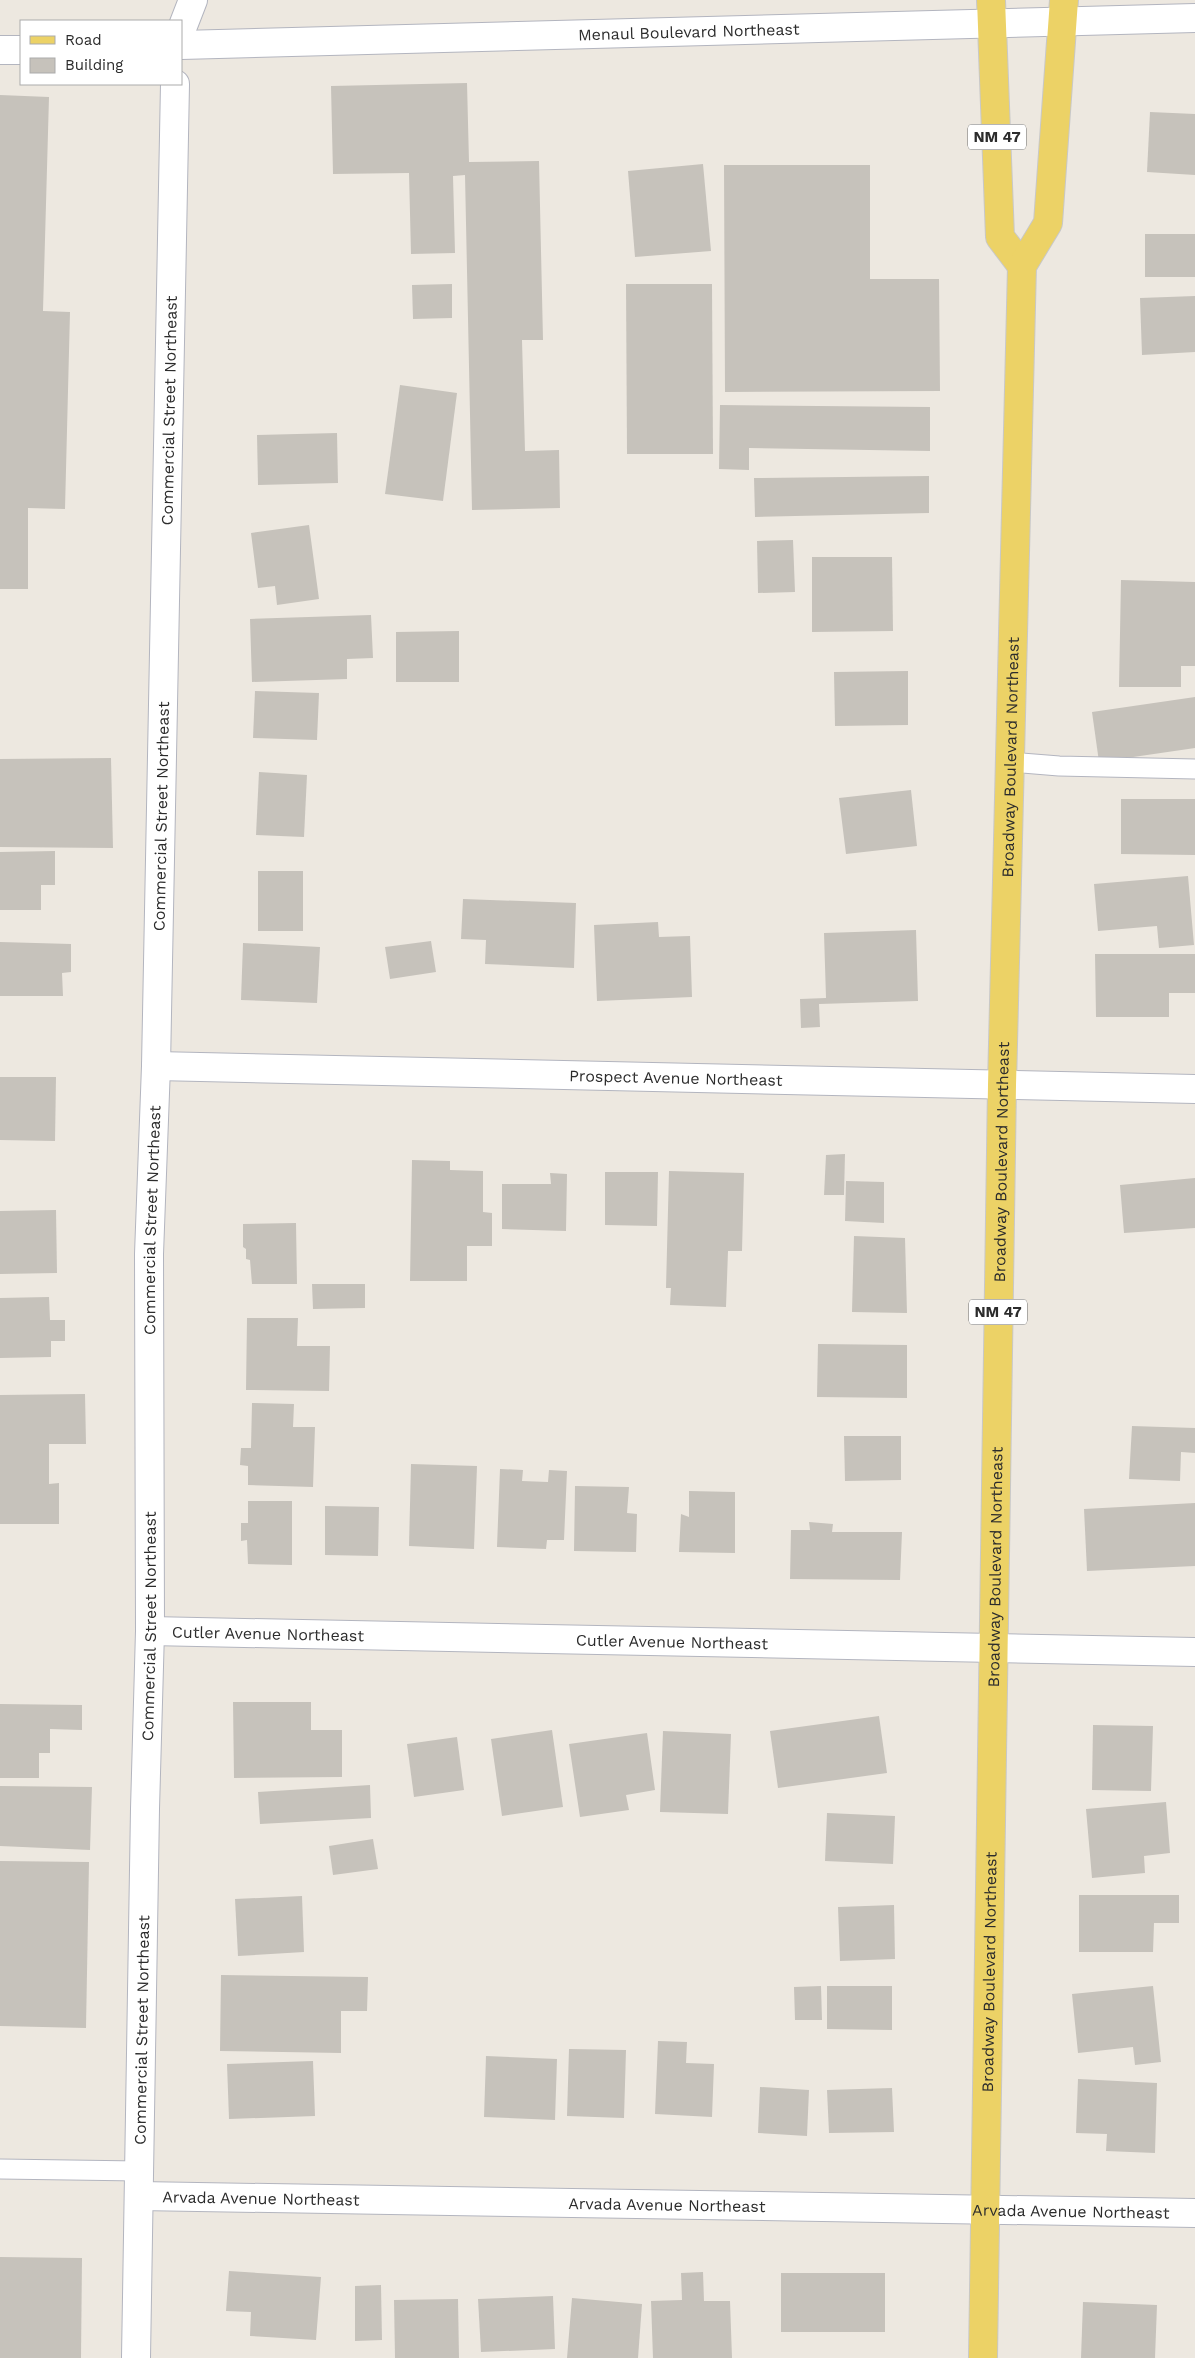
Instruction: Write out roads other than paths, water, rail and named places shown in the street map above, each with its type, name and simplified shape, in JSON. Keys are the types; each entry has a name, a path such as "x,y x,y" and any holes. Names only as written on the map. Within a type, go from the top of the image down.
{"main road":[{"name":"Broadway Boulevard Northeast","path":"983,2358 1002,1085 1022,266 1048,223 1064,11"},
{"name":"NM 47","path":"992,12 1000,238 1022,266"}],"street":[{"path":"182,28 193,0"},
{"name":"Menaul Boulevard Northeast","path":"182,45 992,12 1064,11 1195,18"},
{"path":"0,50 20,50"},
{"name":"Commercial Street Northeast","path":"136,2358 145,1809 150,1631 149,1254 156,1066 175,85"},
{"name":"Prospect Avenue Northeast","path":"156,1066 1195,1088"},
{"name":"Cutler Avenue Northeast","path":"150,1631 1195,1652"},
{"name":"Arvada Avenue Northeast","path":"139,2183 985,2209 1195,2213"}],"lane":[{"path":"1010,762 1060,766 1195,769"},
{"path":"0,2169 139,2183"}]}
